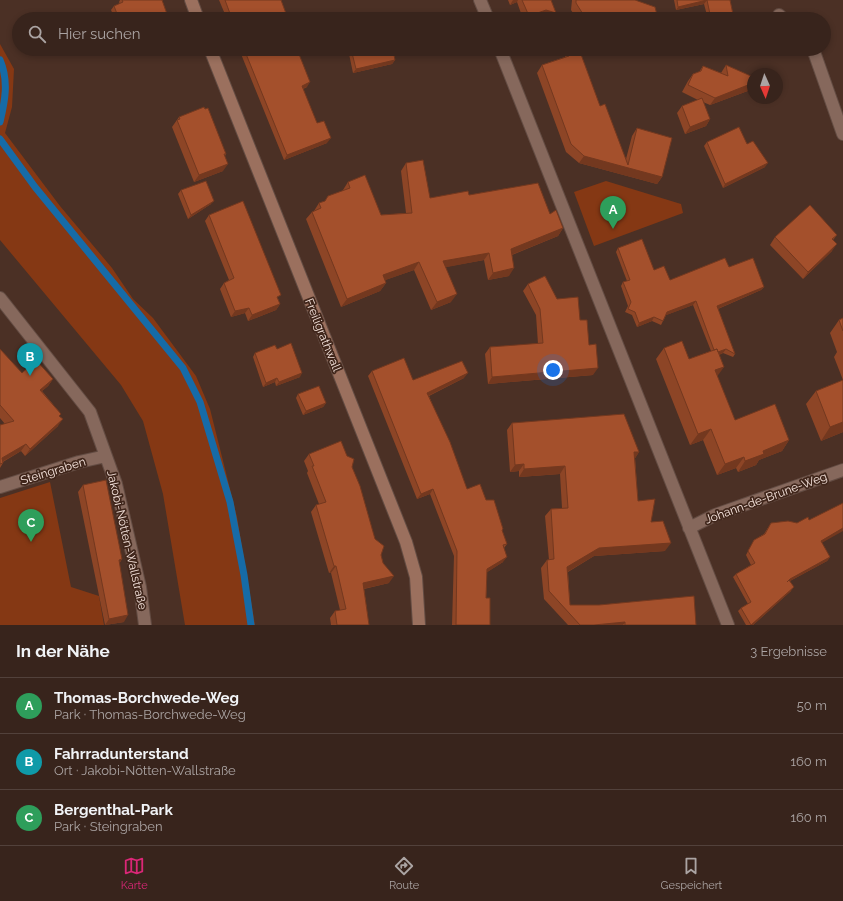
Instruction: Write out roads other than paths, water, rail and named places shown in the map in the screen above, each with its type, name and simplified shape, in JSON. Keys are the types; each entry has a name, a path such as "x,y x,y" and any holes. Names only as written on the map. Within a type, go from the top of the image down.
{"street":[{"path":"190,0 195,12"},
{"path":"480,0 485,12"},
{"name":"Freiligrathwall","path":"213,56 406,542 416,577 419,625"},
{"path":"503,56 728,625"},
{"path":"815,56 843,134"},
{"name":"Jakobi-Nötten-Wallstraße","path":"0,298 90,412 116,484 140,587 145,625"},
{"name":"Steingraben","path":"0,487 79,462 106,456"},
{"name":"Johann-de-Brune-Weg","path":"689,528 715,515 843,470"}],"waterway":[{"path":"0,60 3,68 5,83 5,99 0,122"},
{"path":"0,139 35,187 183,368 200,402 230,502 244,575 251,625"}],"place":[{"name":"Thomas-Borchwede-Weg","path":"613,229"},
{"name":"Fahrradunterstand","path":"30,376"},
{"name":"Bergenthal-Park","path":"31,542"}]}
